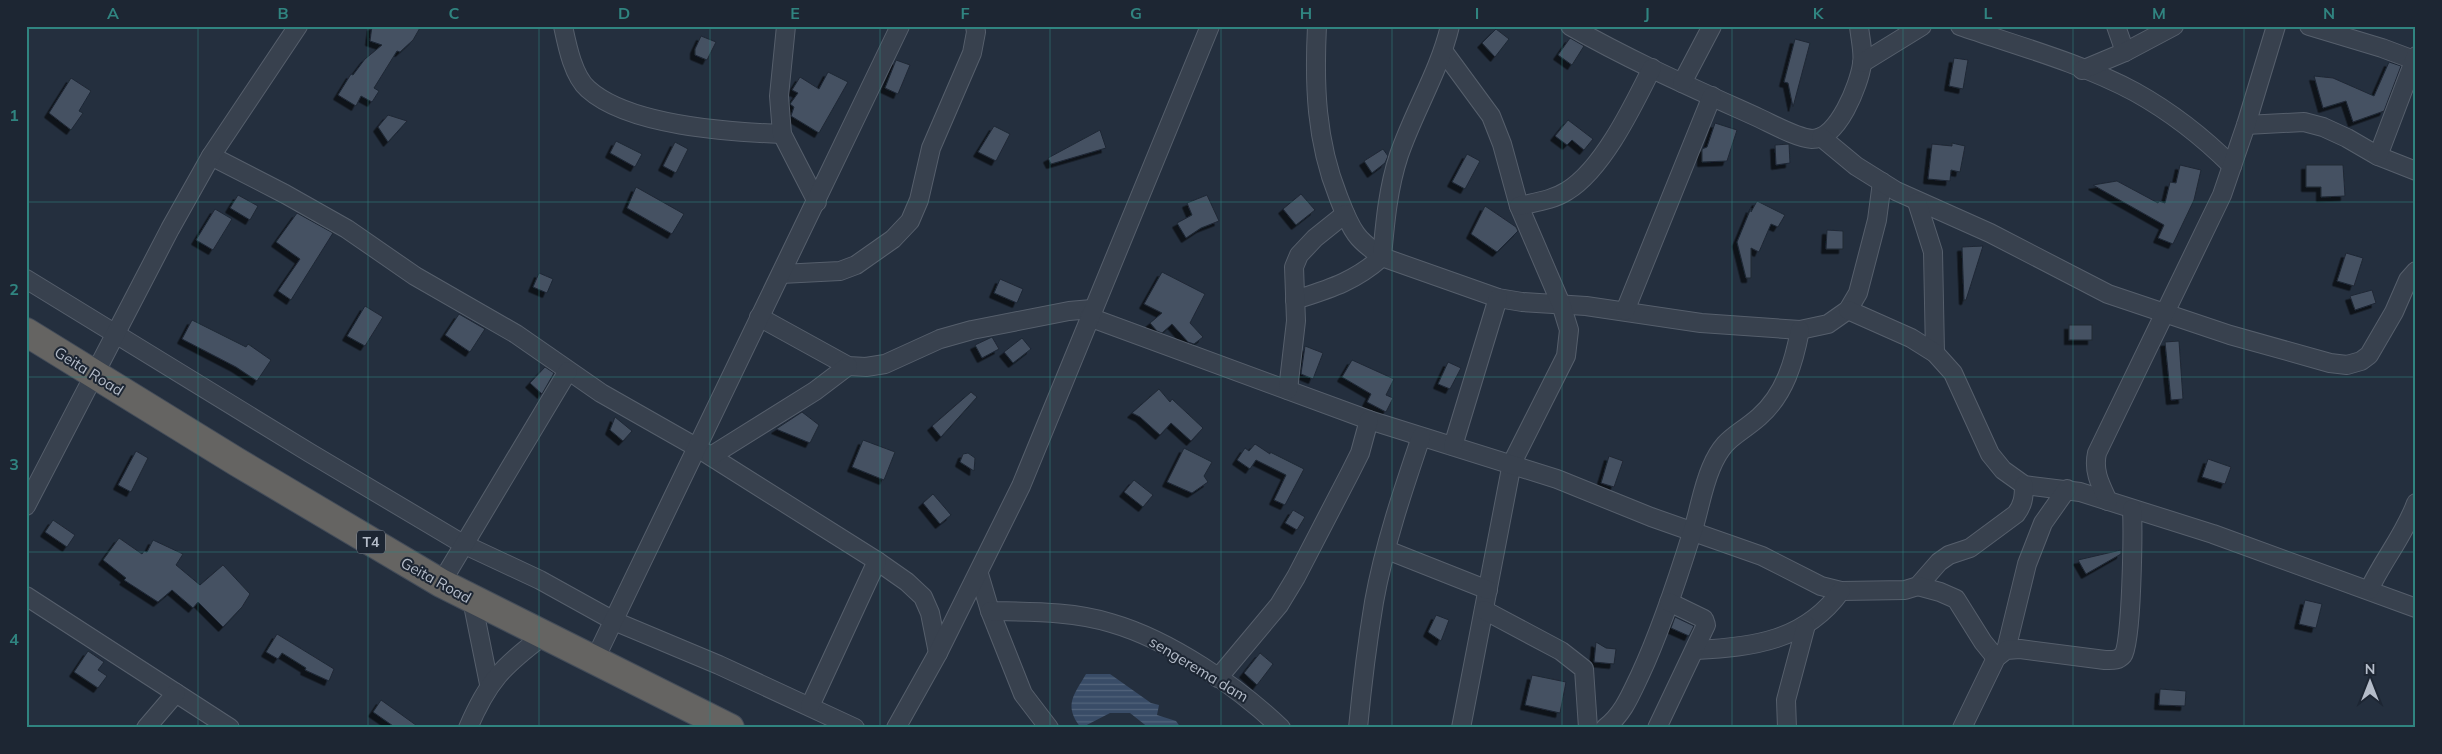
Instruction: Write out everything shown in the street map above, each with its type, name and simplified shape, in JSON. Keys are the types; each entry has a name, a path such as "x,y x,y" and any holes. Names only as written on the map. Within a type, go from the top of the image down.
{"highway":[{"name":"Geita Road","path":"26,332 441,584 543,636 595,659 730,728"}],"street":[{"path":"27,504 170,229 211,156 298,26"},
{"path":"563,26 578,74 587,88 622,110 652,119 754,133 782,134"},
{"path":"786,26 779,96 782,134 817,202"},
{"path":"595,659 660,528 703,451 759,316 817,202 900,26"},
{"path":"781,274 840,271 856,265 893,239 910,221 919,200 931,148 972,53 976,32 974,26"},
{"path":"896,728 979,574 1020,486 1210,26"},
{"path":"1317,26 1315,90 1324,158 1345,214 1361,240 1382,257 1498,298 1522,302 1625,311 1701,323 1800,330 1828,324 1848,310 1858,293 1868,262 1877,220 1882,182"},
{"path":"1295,300 1348,282 1366,272 1382,257 1389,190 1399,155 1444,52 1450,26"},
{"path":"1570,26 1682,83 1812,139 1821,136 1836,125 1849,102 1862,62 1859,26"},
{"path":"1682,83 1712,26"},
{"path":"1862,62 1922,26"},
{"path":"1960,26 2082,70 2134,92 2180,121 2210,144 2232,166"},
{"path":"2116,26 2124,52"},
{"path":"2082,70 2124,52 2143,34 2174,26"},
{"path":"2108,501 2096,476 2094,465 2097,453 2222,195 2246,125 2276,26"},
{"path":"2309,26 2415,58 2378,156"},
{"path":"1444,52 1491,116 1502,144 1519,206 1562,304 1569,330 1566,356 1512,464 1461,728"},
{"path":"1519,206 1550,200 1568,191 1585,176 1605,151 1630,111 1652,68"},
{"path":"1625,311 1712,96"},
{"path":"2246,125 2304,122 2347,138 2378,156 2416,171"},
{"path":"1821,136 1856,166 1917,202 1990,233 2108,294 2165,314 2307,357 2347,364 2362,361 2369,355 2394,312 2408,280 2416,271"},
{"path":"211,156 285,194 347,229 414,276 516,334 568,371 703,451 878,561 907,582 923,597 930,613 938,653"},
{"path":"1917,202 1933,252 1935,352"},
{"path":"1288,390 1296,321 1294,266 1299,255 1315,238 1345,214"},
{"path":"26,279 310,453 463,544 540,580 614,621 810,706 855,728"},
{"path":"1454,446 1498,298"},
{"path":"1848,310 1911,338 1935,352 1953,373 1990,454 2003,470 2024,485 2066,489 2108,501 2222,537 2416,608"},
{"path":"759,316 848,366 866,368 885,364 940,339 972,330 1037,316 1091,313 1369,420 1512,464 1762,556 1821,586 1841,591 1905,590 1918,586 1939,562 1949,555 1977,544 2016,514 2021,508 2024,498 2024,485"},
{"path":"1605,728 1617,719 1647,661 1670,602 1708,477 1721,447 1732,436 1760,416 1773,401 1787,379 1800,330"},
{"path":"703,451 815,392 848,366"},
{"path":"1267,382 1290,369"},
{"path":"441,584 463,544 568,371"},
{"path":"1218,678 1279,605 1296,577 1360,453 1369,420"},
{"path":"1358,728 1363,674 1374,600 1402,490 1420,436"},
{"path":"1962,728 2001,654 2027,564 2043,523 2066,489"},
{"path":"2369,590 2380,566 2411,517 2416,503"},
{"path":"1918,586 1956,599 1983,642 2001,654 2020,649 2116,660 2122,657 2125,652 2129,612 2132,509"},
{"path":"1387,550 1488,590"},
{"path":"810,706 878,561"},
{"path":"979,574 990,611 1023,694 1049,728"},
{"path":"1696,650 1754,645 1778,638 1806,625 1834,602 1841,591"},
{"path":"26,596 230,728"},
{"path":"472,600 489,684"},
{"path":"1657,728 1696,650 1706,625 1704,619 1670,602"},
{"path":"1484,610 1562,651 1580,665 1586,678 1588,728"},
{"name":"sengerema dam","path":"990,611 1079,616 1112,623 1154,640 1218,678 1247,698 1281,728"},
{"path":"1787,728 1786,700 1806,625"},
{"path":"468,728 489,684 510,660 543,636"},
{"path":"146,728 176,693"}],"water":[{"path":"1086,674 1110,674 1151,703 1159,705 1157,715 1176,721 1181,728 1149,728 1130,713 1110,713 1081,728 1072,713 1072,700"}],"building":[{"path":"372,26 421,26 413,40 400,52 397,51 374,88 379,91 372,102 361,96 356,106 338,95 351,74 353,75 365,59 382,45 370,41"},
{"path":"1496,29 1509,39 1495,57 1482,43"},
{"path":"701,36 716,42 707,60 695,55 695,49"},
{"path":"1570,38 1584,46 1572,65 1558,55"},
{"path":"1795,39 1810,43 1793,107 1788,83 1784,82"},
{"path":"1954,58 1968,60 1963,89 1949,86"},
{"path":"896,60 910,65 898,94 885,88"},
{"path":"2389,62 2401,66 2384,111 2353,122 2346,101 2323,108 2314,76 2333,78 2374,96"},
{"path":"828,72 848,82 819,133 791,116 794,107 790,104 798,93 792,90 800,77 819,89"},
{"path":"71,78 91,91 79,111 83,113 71,130 49,113"},
{"path":"388,115 407,121 388,142 378,127"},
{"path":"1568,120 1593,139 1584,150 1572,140 1567,145 1555,136"},
{"path":"1715,123 1737,130 1727,161 1702,162 1702,149 1707,147"},
{"path":"994,126 1010,134 996,161 978,152"},
{"path":"1100,130 1106,148 1051,164 1048,158"},
{"path":"616,141 642,154 635,167 610,153"},
{"path":"675,142 688,149 676,173 663,166"},
{"path":"1952,143 1965,146 1960,172 1951,170 1950,181 1928,179 1932,144 1952,146"},
{"path":"1789,144 1790,163 1776,165 1775,145"},
{"path":"1383,149 1388,156 1385,163 1372,173 1364,161"},
{"path":"1467,154 1480,161 1465,189 1452,182"},
{"path":"2180,165 2201,170 2194,200 2173,244 2158,238 2164,225 2093,185 2117,181 2158,203 2159,201 2165,203 2170,182 2176,183"},
{"path":"2306,165 2343,165 2345,196 2321,197 2321,187 2306,187"},
{"path":"636,187 684,214 672,234 627,208"},
{"path":"1301,194 1315,210 1296,225 1283,209"},
{"path":"238,195 258,206 250,220 230,208"},
{"path":"1207,195 1219,221 1201,228 1186,238 1177,223 1192,215 1187,203"},
{"path":"1757,201 1785,215 1778,227 1771,224 1759,252 1751,248 1751,278 1746,278 1737,242 1751,208 1751,212"},
{"path":"1485,206 1516,227 1518,231 1497,252 1471,234"},
{"path":"215,209 232,219 213,250 196,240"},
{"path":"297,213 333,233 291,300 278,291 300,259 276,242"},
{"path":"1827,230 1843,231 1843,249 1826,249"},
{"path":"1983,246 1966,300 1964,300 1962,247"},
{"path":"2346,253 2363,258 2354,286 2337,281"},
{"path":"1162,272 1205,294 1190,323 1203,337 1194,344 1188,342 1172,324 1162,333 1157,331 1150,323 1162,313 1144,304"},
{"path":"539,273 553,279 547,293 533,287"},
{"path":"1000,279 1023,289 1017,303 994,293"},
{"path":"2372,290 2376,303 2355,310 2350,296"},
{"path":"365,306 383,317 365,346 347,336"},
{"path":"459,314 485,329 470,352 445,335"},
{"path":"192,320 246,347 248,344 271,360 257,381 236,367 182,339"},
{"path":"2069,325 2092,325 2092,340 2069,340"},
{"path":"992,337 999,349 982,358 975,345"},
{"path":"1022,338 1031,349 1013,363 1004,352"},
{"path":"2179,341 2183,399 2171,400 2165,342"},
{"path":"1305,346 1323,353 1313,379 1301,374"},
{"path":"1352,360 1394,379 1386,395 1393,398 1386,412 1367,402 1371,394 1342,377"},
{"path":"1448,362 1461,368 1450,389 1438,384"},
{"path":"545,367 554,373 542,394 530,383"},
{"path":"1159,389 1170,402 1172,399 1203,428 1191,441 1171,423 1160,435 1140,417 1132,413"},
{"path":"971,392 977,397 941,437 932,426"},
{"path":"802,412 819,425 810,443 776,429"},
{"path":"615,417 632,431 623,441 610,430"},
{"path":"863,440 895,452 884,480 852,467"},
{"path":"1255,444 1270,454 1270,452 1304,469 1285,505 1274,500 1286,475 1256,460 1250,469 1237,460 1245,448 1249,451"},
{"path":"1184,448 1212,462 1204,476 1208,482 1192,493 1167,482"},
{"path":"136,451 148,458 131,492 118,485"},
{"path":"968,453 975,458 974,471 960,462 963,454"},
{"path":"1609,456 1623,461 1614,487 1601,483"},
{"path":"2208,459 2231,467 2225,484 2202,477"},
{"path":"1134,480 1153,495 1143,507 1124,492"},
{"path":"933,494 951,515 940,524 923,503"},
{"path":"1293,510 1305,517 1297,530 1285,523"},
{"path":"53,520 75,535 67,547 45,532"},
{"path":"119,538 142,554 144,551 147,552 153,540 183,554 176,565 200,585 223,565 250,594 242,607 223,627 198,602 193,608 172,590 158,602 124,580 126,578 103,560"},
{"path":"2121,550 2121,554 2086,574 2078,560"},
{"path":"2305,600 2322,604 2316,628 2299,624"},
{"path":"1436,615 1449,620 1441,641 1428,632"},
{"path":"1675,617 1694,626 1689,636 1671,628"},
{"path":"277,634 334,669 329,681 305,670 306,668 282,653 278,659 266,652"},
{"path":"1596,642 1606,648 1616,649 1614,664 1594,662"},
{"path":"88,651 104,662 98,670 107,676 98,688 74,672"},
{"path":"1260,653 1273,664 1257,685 1244,673"},
{"path":"1532,675 1566,682 1560,713 1525,705"},
{"path":"2160,689 2186,691 2185,706 2159,705"},
{"path":"381,700 420,728 396,728 373,712"}]}
